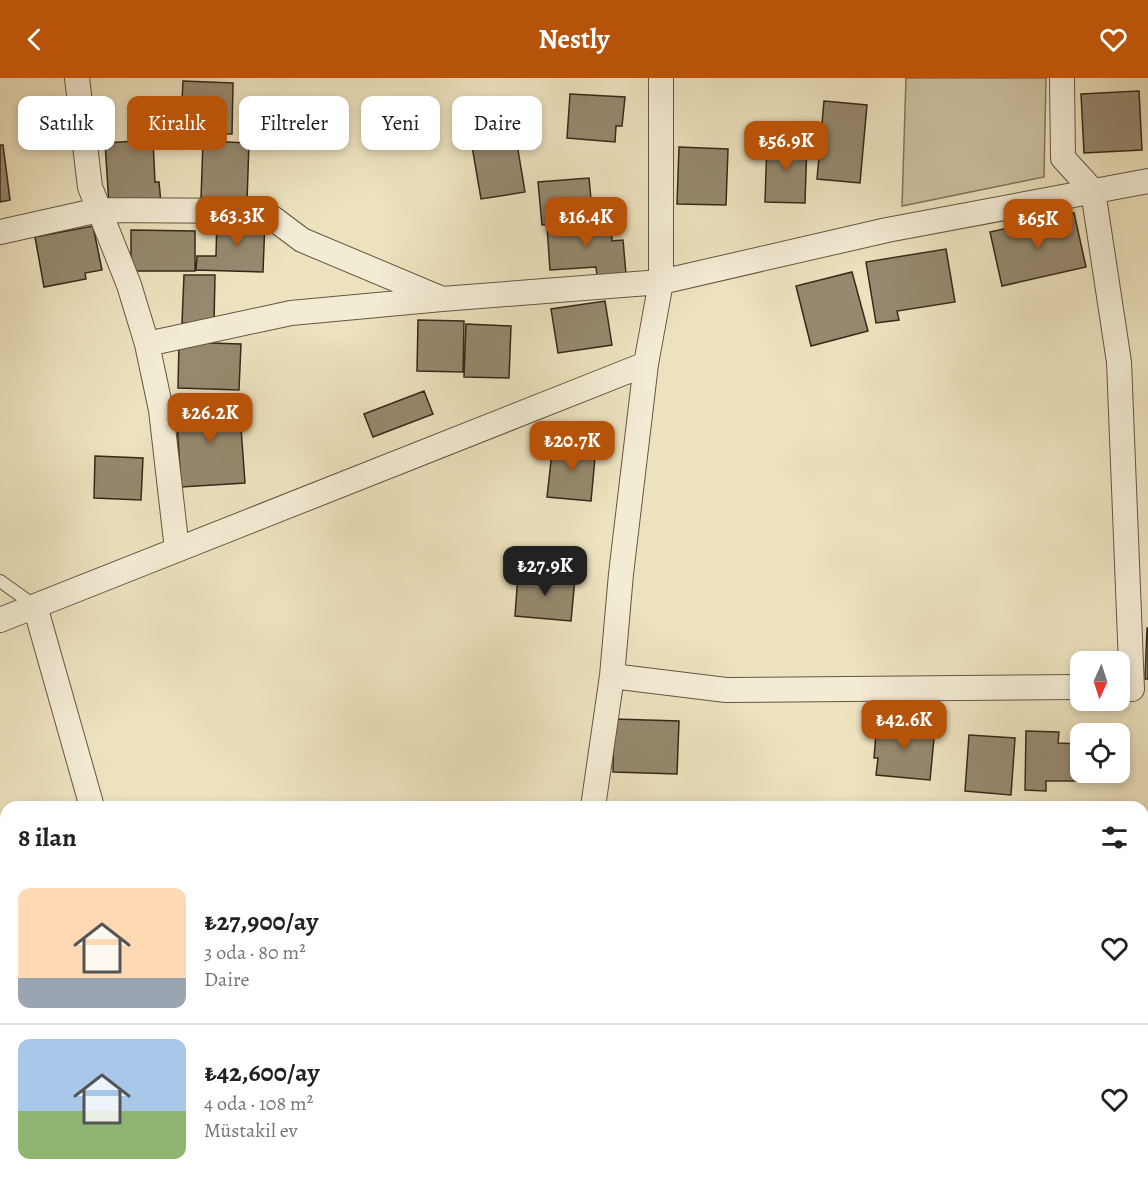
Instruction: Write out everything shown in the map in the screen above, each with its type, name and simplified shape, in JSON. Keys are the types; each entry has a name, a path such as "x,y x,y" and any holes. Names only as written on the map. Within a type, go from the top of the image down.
{"street":[{"path":"77,78 90,187 129,285 147,344 161,410 177,550"},
{"path":"594,801 612,676 621,574 646,364 661,282 661,78"},
{"path":"1062,78 1063,158 1093,191 1119,362 1133,689"},
{"path":"147,344 291,314 442,299 661,282 887,230 1148,181"},
{"path":"0,232 99,210 256,211 274,219 302,240 442,299"},
{"path":"0,620 646,364"},
{"path":"35,606 90,801"},
{"path":"612,676 726,690 1070,687"}],"lane":[{"path":"0,581 35,606"}],"shaded area":[{"path":"906,78 1046,78 1044,177 902,206"}],"building":[{"path":"183,81 233,83 232,134 227,134 227,96 182,96"},
{"path":"1139,91 1142,150 1084,153 1081,94"},
{"path":"570,94 625,97 622,126 616,126 615,142 567,138"},
{"path":"824,101 867,105 860,183 817,179"},
{"path":"767,140 807,141 805,203 765,202"},
{"path":"115,142 127,142 127,150 153,150 155,182 159,182 161,203 109,205 105,150 115,150"},
{"path":"227,142 239,143 239,150 249,150 247,201 201,199 203,150 227,150"},
{"path":"0,145 3,145 10,200 0,202"},
{"path":"679,147 728,149 726,205 677,204"},
{"path":"473,150 518,150 525,192 481,199"},
{"path":"589,178 593,220 542,225 538,182"},
{"path":"1074,213 1086,267 1002,286 990,232"},
{"path":"217,219 265,220 263,272 196,270 197,256 216,256"},
{"path":"611,222 612,241 623,240 626,274 597,276 596,267 550,270 547,226"},
{"path":"93,226 102,270 85,273 86,279 44,287 35,237"},
{"path":"131,230 195,231 195,271 131,271"},
{"path":"946,249 955,302 897,311 899,320 876,323 866,262"},
{"path":"852,272 868,331 811,346 796,286"},
{"path":"184,275 215,275 214,324 182,323"},
{"path":"605,301 612,345 558,353 551,309"},
{"path":"418,320 464,321 463,372 417,371"},
{"path":"466,324 511,326 509,378 464,377"},
{"path":"179,342 241,344 239,390 178,388"},
{"path":"424,391 433,414 373,437 364,414"},
{"path":"239,400 245,483 181,487 176,404"},
{"path":"553,443 596,447 591,501 547,497"},
{"path":"95,456 143,458 141,500 94,498"},
{"path":"518,574 575,578 571,621 515,616"},
{"path":"1147,628 1148,679 1145,679"},
{"path":"614,719 679,721 677,774 613,772"},
{"path":"877,722 935,728 930,780 876,775 878,758 874,758"},
{"path":"1026,731 1059,732 1058,743 1070,744 1070,781 1046,781 1046,791 1025,790"},
{"path":"969,735 1015,738 1011,795 965,791"}]}
